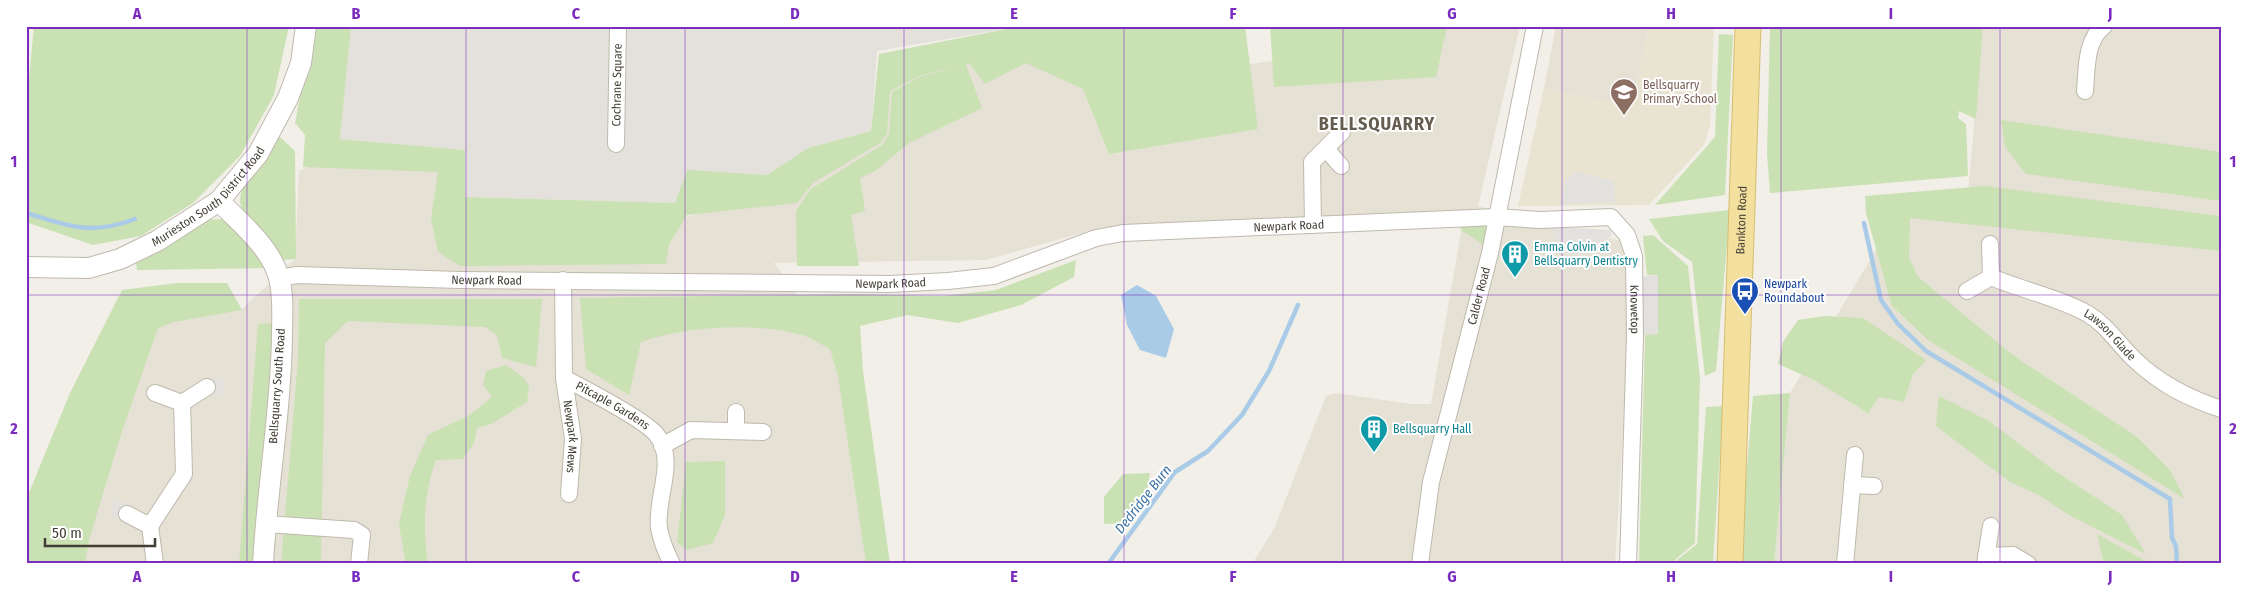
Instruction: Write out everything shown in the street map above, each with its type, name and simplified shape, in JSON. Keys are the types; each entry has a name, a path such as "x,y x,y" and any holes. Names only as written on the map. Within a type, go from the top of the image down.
{"main road":[{"name":"Bankton Road","path":"1730,564 1748,26"}],"street":[{"name":"Murieston South District Road","path":"26,268 89,268 120,259 157,241 218,201 258,154 288,98 300,63 306,26"},
{"name":"Cochrane Square","path":"616,144 618,26"},
{"name":"Calder Road","path":"1420,564 1431,482 1490,253 1535,26"},
{"path":"2085,91 2090,46 2094,29"},
{"path":"1314,225 1312,162 1342,132"},
{"path":"1326,148 1340,166"},
{"name":"Bellsquarry South Road","path":"218,201 256,238 270,258 279,278 282,305 281,363 263,564"},
{"name":"Newpark Road","path":"279,278 297,276 460,280 890,284 994,276 1096,238 1123,233 1496,217"},
{"name":"Knowetop","path":"1496,217 1540,220 1611,217 1627,235 1634,256 1635,336 1634,522 1628,564"},
{"path":"1967,291 1991,277 1990,244"},
{"name":"Lawson Glade","path":"1991,277 2024,290 2055,299 2089,314 2120,342 2134,359 2163,383 2189,399 2221,409"},
{"name":"Pitcaple Gardens","path":"563,280 562,370 564,378 634,418 655,434 662,446"},
{"name":"Newpark Mews","path":"564,378 572,440 570,494"},
{"path":"155,393 182,402 207,387"},
{"path":"155,564 150,526 184,474 182,402"},
{"path":"736,412 736,430"},
{"path":"672,564 663,546 659,526 666,464 662,446 691,430 763,432"},
{"path":"1845,564 1854,455"},
{"path":"1852,485 1874,486"},
{"path":"127,514 150,526"},
{"path":"266,524 354,530 362,535 359,564"},
{"path":"1991,526 1985,560 2012,555 2028,564"}],"shaded area":[{"path":"350,26 1022,26 877,51 871,131 808,148 767,175 687,171 675,203 464,197 465,150 340,139"},
{"path":"1430,26 1520,26 1478,206 1621,241 1631,300 1615,564 1252,564 1274,529 1326,396 1336,393 1411,404 1431,404 1465,210 1103,227 986,260 774,263 838,352 866,564 43,564 140,302 242,309 295,259 299,171 324,158 452,162 459,232 652,228 792,183 883,130 892,64 1046,47 1200,71 1428,39"},
{"path":"1556,26 1649,26 1631,107 1544,88"},
{"name":"Bellsquarry Primary School","path":"1649,26 1714,26 1710,125 1704,145 1649,205 1518,206 1544,88 1631,107"},
{"path":"1983,26 2221,26 2221,564 1774,564 1790,393 1896,217 1967,204"},
{"path":"1577,172 1614,181 1615,202 1561,204 1566,179"},
{"path":"1555,227 1610,230 1612,235 1591,254 1559,253 1554,239"},
{"path":"1658,275 1658,334 1635,336 1634,277"},
{"path":"208,379 225,380 224,394 207,393"},
{"path":"116,499 131,506 124,522 109,515"}],"green space":[{"path":"34,26 289,26 274,95 240,156 193,203 141,236 93,245 26,222 26,112"},
{"path":"314,26 351,26 340,139 465,150 465,197 675,203 687,170 767,175 808,148 871,131 879,54 1022,26 1245,26 1258,129 1109,154 1083,89 1026,63 985,84 969,63 966,65 982,108 909,143 875,171 860,178 865,211 851,215 859,266 797,266 796,211 811,189 882,145 889,134 892,92 922,76 960,66 922,75 890,91 887,134 880,143 813,183 797,203 687,215 669,244 666,264 460,266 438,252 431,219 438,172 303,167 305,135 295,123"},
{"path":"1270,26 1447,26 1436,77 1274,87"},
{"path":"1770,26 1983,26 1976,119 1959,111 1958,118 1966,124 1968,176 1770,193 1767,154"},
{"path":"1719,34 1733,35 1725,195 1655,205 1715,137"},
{"path":"2001,120 2221,152 2221,201 2026,174 2005,147"},
{"path":"279,136 295,151 296,259 281,260 253,225 241,206 242,189 247,179"},
{"path":"1985,186 2221,216 2221,251 1910,218 1909,257 1918,277 2014,356 2137,437 2170,470 2185,499 1928,340 1892,306 1866,213 1865,196"},
{"path":"1730,210 1716,371 1705,376 1692,262 1663,241 1649,219"},
{"path":"221,219 246,235 265,268 137,270 136,261 206,220"},
{"path":"1458,224 1490,224 1486,246 1462,231"},
{"path":"1653,235 1688,266 1700,378 1695,543 1670,564 1639,564 1645,335 1658,333 1658,275 1647,275 1643,236"},
{"path":"1076,260 1074,277 1021,305 958,323 907,315 860,326 863,371 890,564 866,564 838,376 830,349 806,336 784,331 743,327 699,329 678,332 641,342 629,395 586,369 580,298 858,294 943,296 996,290"},
{"path":"177,283 227,283 242,310 174,322 158,328 122,431 89,540 85,564 26,564 26,500 70,393 122,290"},
{"path":"299,299 542,299 536,367 502,358 497,335 485,327 348,321 325,343 321,564 281,564 298,359"},
{"path":"1825,316 1863,318 1926,360 1913,374 1904,402 1879,397 1868,413 1814,380 1778,364 1783,342 1798,320"},
{"path":"273,323 253,564 239,564 258,324"},
{"path":"506,365 524,378 529,386 527,402 491,424 477,428 474,443 463,459 436,460 426,499 425,511 428,564 406,564 399,524 410,476 428,435 470,415 492,397 483,385 486,371"},
{"path":"1790,393 1774,564 1739,564 1753,396"},
{"path":"1939,396 1989,421 2052,469 2122,515 2146,554 2069,515 2039,495 2010,482 1936,426"},
{"path":"1723,406 1713,564 1672,564 1697,544 1706,407"},
{"path":"725,461 725,515 713,543 687,550 677,542 686,462"},
{"path":"1150,473 1146,495 1127,523 1104,524 1104,497 1123,474"},
{"path":"2097,534 2151,564 2104,564"}],"water":[{"path":"1137,285 1156,296 1174,329 1166,358 1140,350 1127,325 1121,295"}],"waterway":[{"path":"26,213 68,225 92,228 105,227 135,219"},
{"path":"1864,223 1881,300 1898,324 1926,351 2170,499 2172,538 2176,546 2177,564"},
{"name":"Dedridge Burn","path":"1108,564 1175,472 1208,451 1242,415 1269,371 1298,305"}],"place":[{"name":"Bellsquarry Primary School","path":"1624,116"},
{"name":"Emma Colvin at Bellsquarry Dentistry","path":"1515,278"},
{"name":"Newpark Roundabout","path":"1745,315"},
{"name":"Bellsquarry Hall","path":"1374,453"}],"district":[{"name":"BELLSQUARRY","path":"1377,124"}]}
